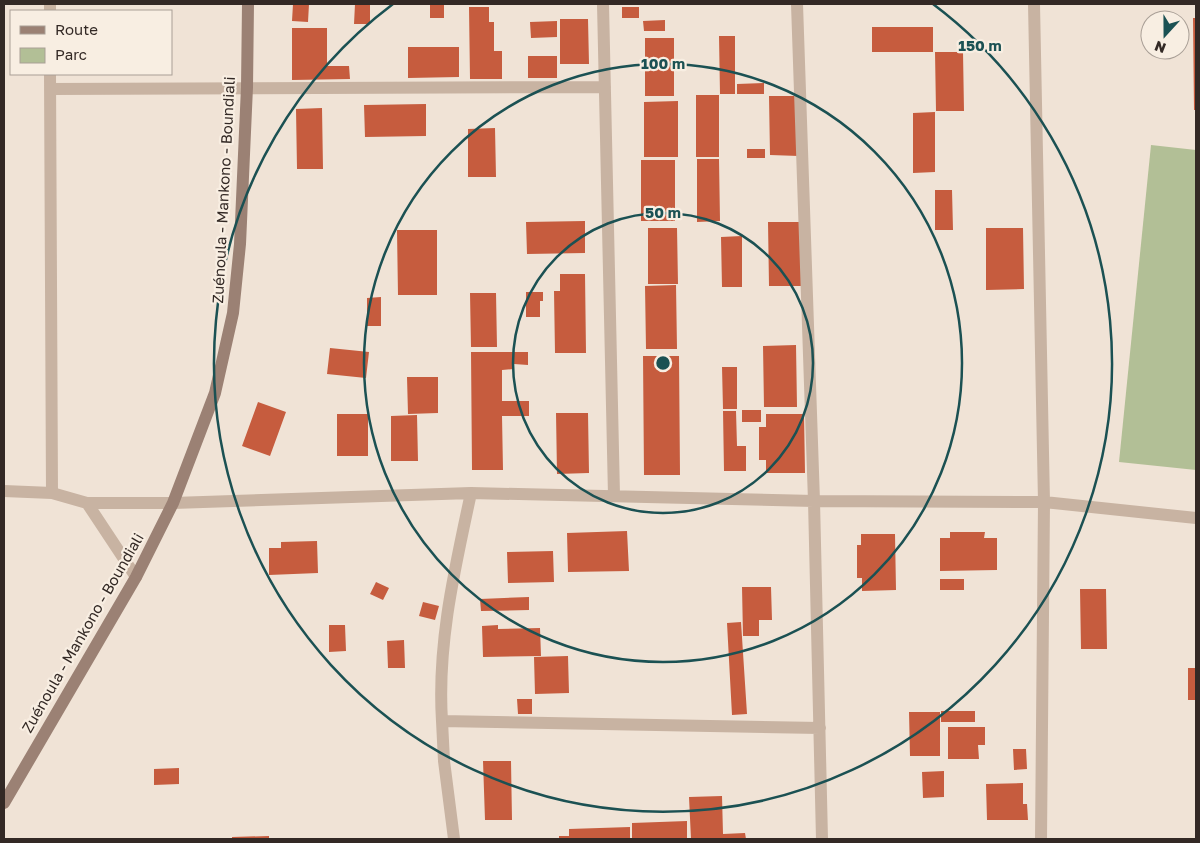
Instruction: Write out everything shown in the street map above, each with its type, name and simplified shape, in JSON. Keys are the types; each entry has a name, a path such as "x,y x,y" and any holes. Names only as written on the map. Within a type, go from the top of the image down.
{"main road":[{"name":"Zuénoula - Mankono - Boundiali","path":"4,803 136,578 173,502 215,393 233,313 240,244 247,87 248,4"}],"street":[{"path":"603,4 614,495"},
{"path":"796,4 814,501 822,839"},
{"path":"1034,4 1044,502 1041,839"},
{"path":"50,75 52,493"},
{"path":"50,89 605,87"},
{"path":"4,491 52,493 87,504 471,493 814,501 1044,502 1196,518"},
{"path":"454,839 444,762 442,721 443,642 471,493"},
{"path":"87,504 136,578"},
{"path":"442,721 820,728"}],"green space":[{"path":"1151,145 1196,150 1196,470 1119,462"}],"building":[{"path":"293,4 309,4 308,22 292,21"},
{"path":"355,4 370,4 370,24 354,24"},
{"path":"430,4 444,4 444,18 430,18"},
{"path":"469,7 489,7 489,22 494,22 494,51 502,51 502,79 470,79"},
{"path":"622,7 639,7 639,18 622,18"},
{"path":"1193,18 1196,18 1196,110 1194,110"},
{"path":"560,19 588,19 589,64 560,64"},
{"path":"665,20 665,31 644,31 643,21"},
{"path":"557,21 557,37 531,38 530,22"},
{"path":"872,27 933,27 933,52 872,52"},
{"path":"292,28 327,28 327,66 349,66 350,79 292,80"},
{"path":"719,36 735,36 735,94 720,94"},
{"path":"645,38 674,38 674,96 645,96"},
{"path":"408,47 459,47 459,77 408,78"},
{"path":"935,52 963,52 964,111 936,111"},
{"path":"528,56 557,56 557,78 528,78"},
{"path":"764,83 764,94 737,94 737,84"},
{"path":"696,95 719,95 719,157 696,157"},
{"path":"769,96 799,96 799,156 770,155"},
{"path":"678,101 678,157 644,157 644,102"},
{"path":"426,104 426,136 365,137 364,105"},
{"path":"322,108 323,169 297,169 296,109"},
{"path":"935,112 935,172 913,173 913,113"},
{"path":"495,128 496,177 468,177 468,129"},
{"path":"747,149 765,149 765,158 747,158"},
{"path":"697,159 719,159 720,221 697,222"},
{"path":"641,160 675,160 675,221 641,221"},
{"path":"935,190 952,190 953,230 935,230"},
{"path":"585,221 585,253 527,254 526,222"},
{"path":"768,222 801,222 802,286 769,286"},
{"path":"648,228 677,228 678,284 648,284"},
{"path":"986,228 1023,228 1024,289 986,290"},
{"path":"397,230 437,230 437,295 398,295"},
{"path":"742,236 742,287 722,287 721,237"},
{"path":"560,274 585,274 586,353 555,353 554,291 560,291"},
{"path":"676,285 677,349 646,349 645,286"},
{"path":"526,292 543,292 543,301 540,301 540,317 526,317"},
{"path":"470,293 496,293 497,347 471,347"},
{"path":"381,297 381,326 367,326 367,298"},
{"path":"796,345 797,407 764,407 763,346"},
{"path":"330,348 369,352 366,378 327,374"},
{"path":"471,352 528,352 528,365 514,364 514,369 502,370 502,401 529,401 529,416 502,416 503,470 472,470"},
{"path":"643,356 679,356 680,475 644,475"},
{"path":"722,367 737,367 737,409 723,409"},
{"path":"407,377 438,377 438,413 408,414"},
{"path":"258,402 286,412 270,456 242,446"},
{"path":"742,410 761,410 761,422 742,422"},
{"path":"723,411 736,411 737,446 746,446 746,471 724,471"},
{"path":"556,413 588,413 589,473 557,474"},
{"path":"337,414 368,414 368,456 337,456"},
{"path":"766,414 804,414 805,473 766,473 766,460 759,460 759,427 766,427"},
{"path":"417,415 418,461 391,461 391,416"},
{"path":"627,531 629,571 568,572 567,533"},
{"path":"950,532 985,532 984,538 997,538 997,570 940,571 940,538 950,538"},
{"path":"861,534 895,534 896,590 862,591 862,578 857,578 857,545 861,545"},
{"path":"317,541 318,573 269,575 269,548 281,548 281,542"},
{"path":"553,551 554,582 508,583 507,552"},
{"path":"940,579 964,579 964,590 940,590"},
{"path":"376,582 389,588 383,600 370,594"},
{"path":"742,587 771,587 772,620 759,620 759,636 743,636"},
{"path":"1080,589 1106,589 1107,649 1081,649"},
{"path":"529,597 529,610 481,611 480,599"},
{"path":"423,602 439,606 435,620 419,616"},
{"path":"741,622 747,714 732,715 727,623"},
{"path":"329,625 345,625 346,651 329,652"},
{"path":"498,625 498,629 540,628 541,656 483,657 482,626"},
{"path":"404,640 405,668 388,668 387,641"},
{"path":"568,656 569,693 535,694 534,657"},
{"path":"1188,668 1196,668 1196,700 1188,700"},
{"path":"517,699 532,699 532,714 518,714"},
{"path":"941,711 975,711 975,722 941,722"},
{"path":"909,712 940,712 940,756 910,756"},
{"path":"948,727 985,727 985,745 978,745 979,759 948,759"},
{"path":"1013,749 1026,749 1027,769 1014,770"},
{"path":"483,761 511,761 512,820 485,820"},
{"path":"179,768 179,784 154,785 154,769"},
{"path":"944,771 944,797 923,798 922,772"},
{"path":"1023,783 1023,804 1027,804 1028,820 987,820 986,784"},
{"path":"722,796 723,834 745,833 746,839 691,839 689,797"},
{"path":"687,821 687,839 632,839 632,823"},
{"path":"630,827 630,839 559,839 559,836 569,836 569,829"},
{"path":"269,836 269,839 232,839 232,837"}]}
